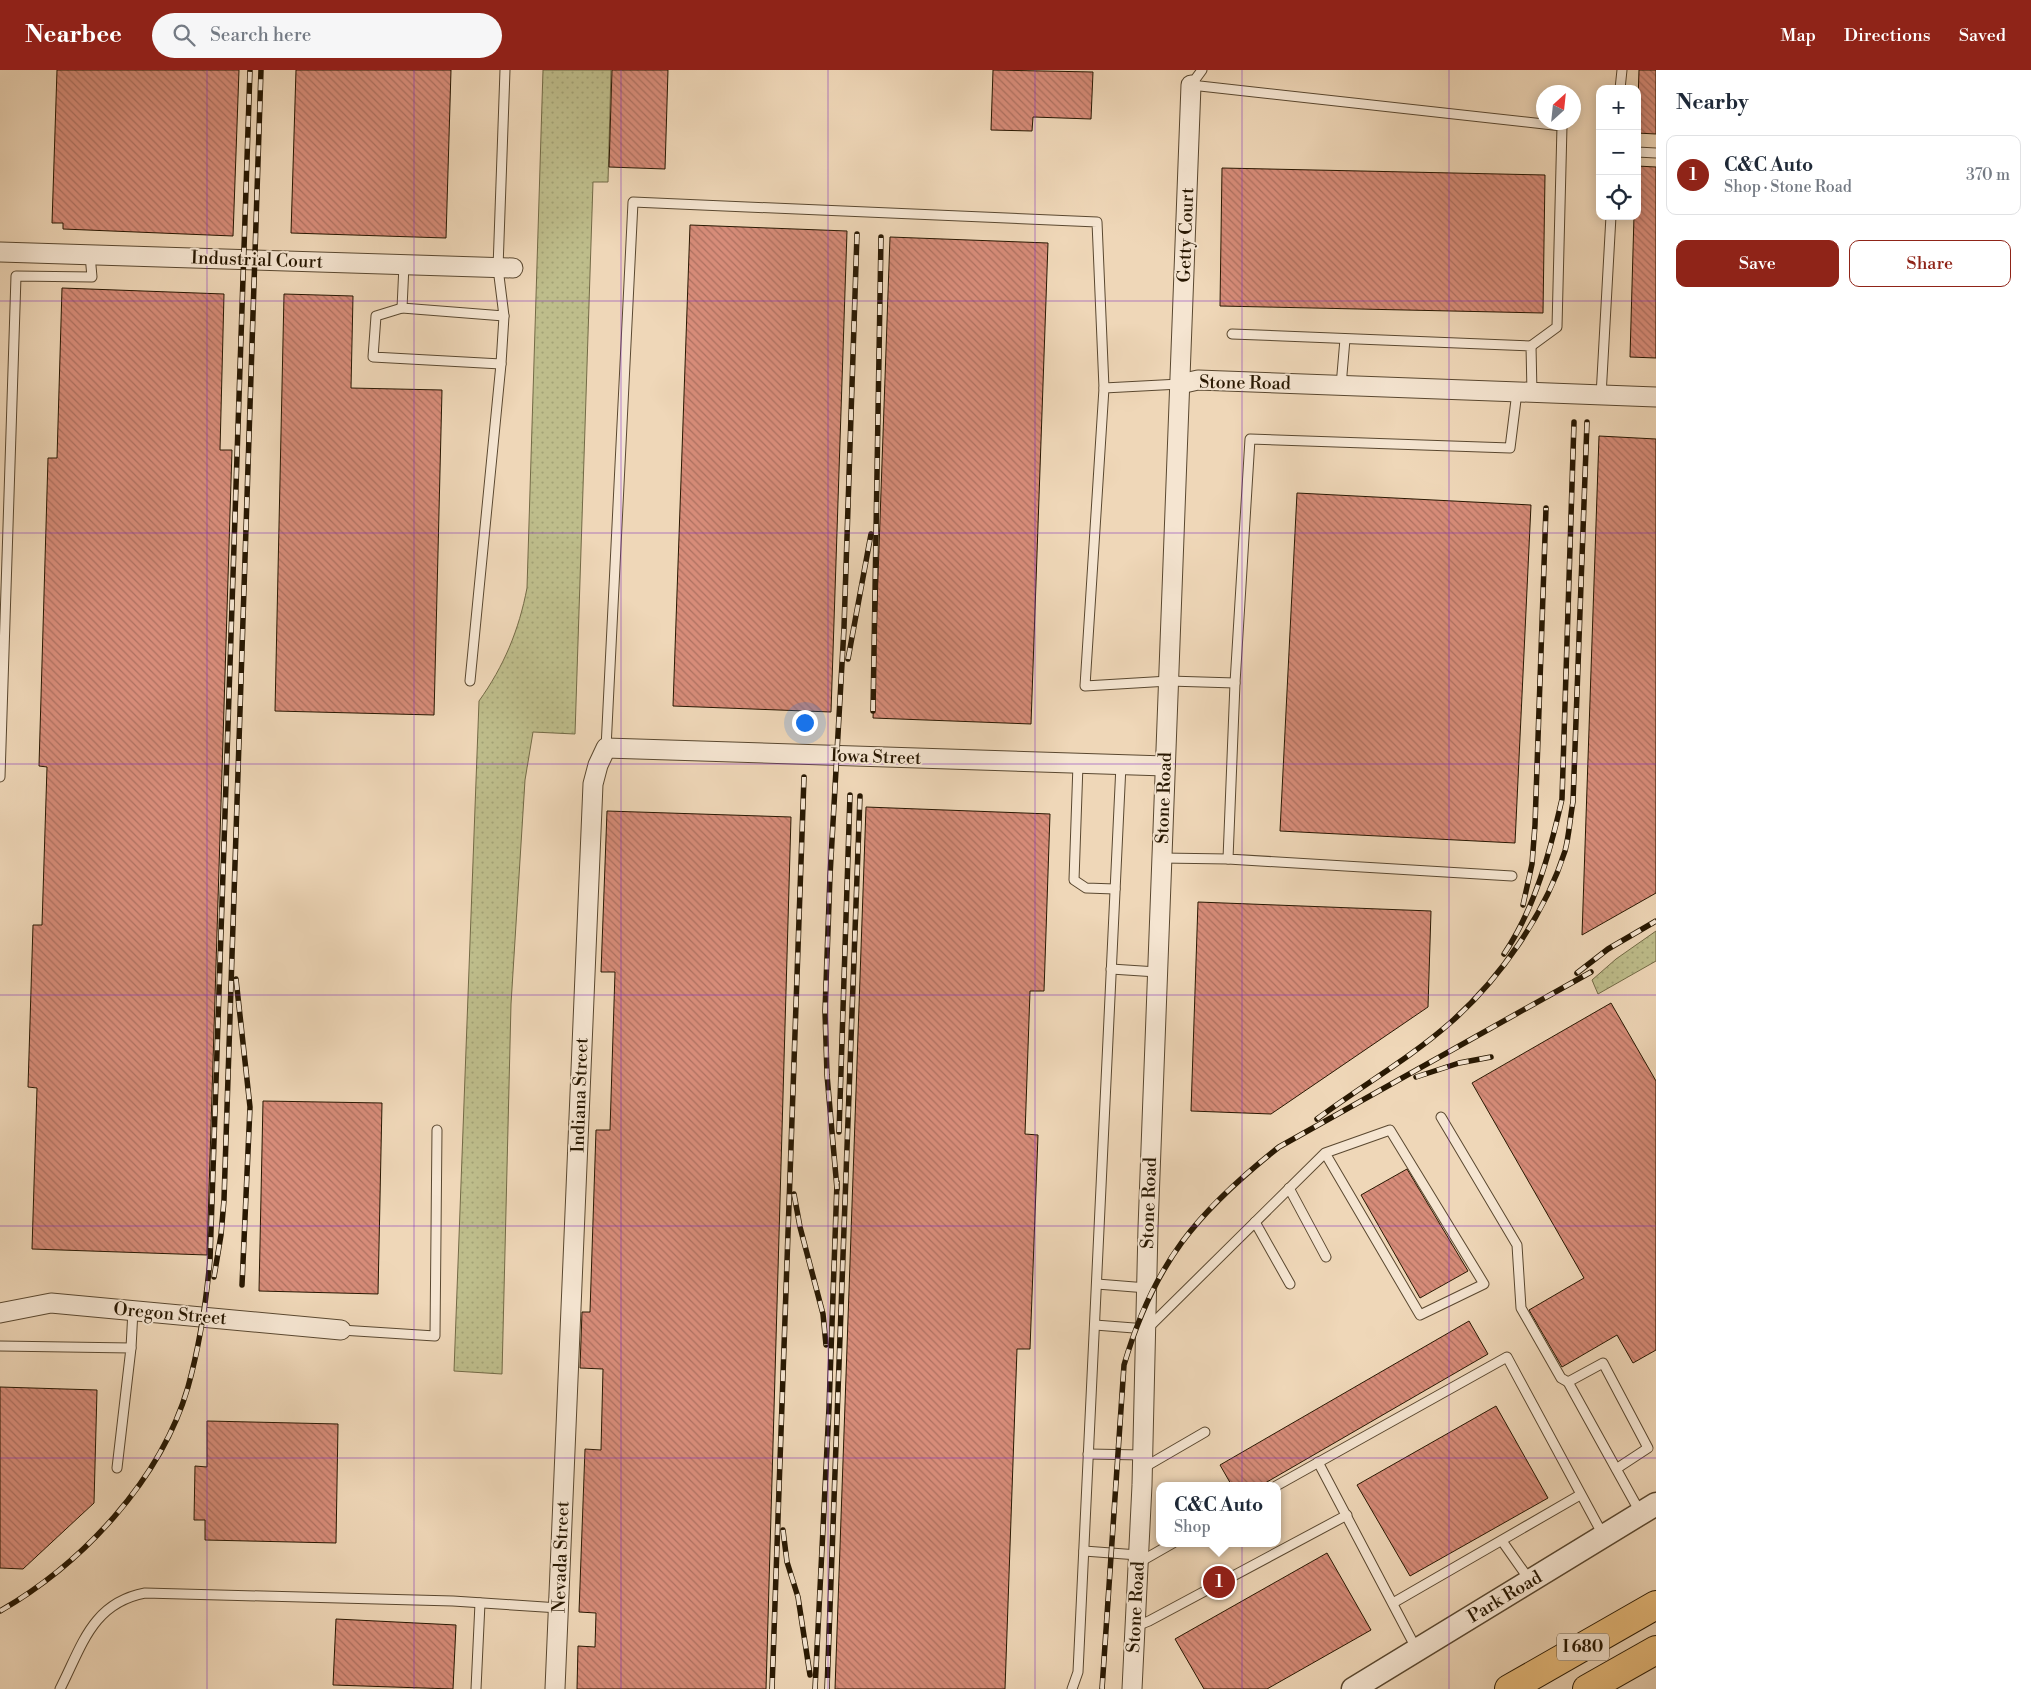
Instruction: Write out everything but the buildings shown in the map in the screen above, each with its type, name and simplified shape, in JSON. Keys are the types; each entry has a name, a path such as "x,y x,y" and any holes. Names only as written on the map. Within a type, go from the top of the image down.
{"highway":[{"name":"I 680","path":"1509,1689 1656,1605"},
{"name":"I 680","path":"1587,1689 1656,1650"}],"street":[{"name":"Getty Court","path":"1180,384 1197,78"},
{"name":"Industrial Court","path":"0,252 506,268"},
{"name":"Stone Road","path":"1132,1689 1143,1462 1157,972 1180,384 1198,380 1656,397"},
{"name":"Iowa Street","path":"602,757 1165,766"},
{"name":"Indiana Street","path":"566,1426 593,784 602,757"},
{"name":"Oregon Street","path":"0,1313 50,1303 341,1330"},
{"name":"Nevada Street","path":"555,1689 566,1426"},
{"name":"Park Road","path":"1353,1689 1531,1582 1603,1534 1648,1508"}],"lane":[{"path":"470,681 504,316 506,268 505,70"},
{"path":"1620,85 1622,70"},
{"path":"1197,78 1562,126 1557,327 1531,346 1232,334"},
{"path":"1641,152 1656,153"},
{"path":"602,757 633,202 1097,222 1104,388 1085,686 1169,681 1235,683"},
{"path":"1601,396 1611,220"},
{"path":"0,776 16,276 92,277 90,255"},
{"path":"402,308 404,265"},
{"path":"501,364 373,357 376,316 402,308 504,316"},
{"path":"1341,386 1345,339"},
{"path":"1228,859 1235,683 1250,439 1510,448 1524,393 1531,346"},
{"path":"1104,388 1180,384"},
{"path":"1078,764 1074,880 1086,888 1115,889"},
{"path":"1072,1689 1078,1672 1121,765"},
{"path":"1162,858 1228,859 1512,876"},
{"path":"1112,969 1157,972"},
{"path":"1441,1117 1517,1245 1521,1308 1561,1378 1568,1382 1616,1468 1648,1508"},
{"path":"341,1330 435,1336 437,1130"},
{"path":"1095,1325 1147,1329 1325,1153 1390,1130 1484,1284 1420,1316 1325,1153"},
{"path":"1289,1188 1326,1257"},
{"path":"1255,1222 1290,1284"},
{"path":"1097,1284 1147,1288"},
{"path":"117,1468 131,1348 132,1310"},
{"path":"0,1346 131,1348"},
{"path":"1281,1483 1507,1357 1580,1495 1603,1534"},
{"path":"1568,1382 1603,1363 1648,1448 1616,1468"},
{"path":"1088,1454 1143,1462 1205,1432"},
{"path":"1318,1462 1417,1650"},
{"path":"1393,1603 1580,1495"},
{"path":"1134,1627 1347,1515"},
{"path":"1502,1541 1531,1582"},
{"path":"1084,1551 1138,1559 1164,1547"},
{"path":"60,1689 92,1626 112,1604 136,1594 166,1593 480,1603 559,1608"},
{"path":"476,1689 480,1603"}],"shaded area":[{"path":"543,70 611,70 608,182 593,182 575,734 533,732 525,780 511,1004 502,1374 454,1371 479,701 503,661 515,633 527,588"},
{"path":"1656,931 1656,961 1598,994 1592,980 1616,959"}],"railway":[{"path":"0,1611 31,1592 88,1544 115,1516 138,1486 159,1455 176,1421 188,1387 202,1324 210,1260 250,70"},
{"path":"214,1277 221,1235 224,1200 261,70"},
{"path":"837,1189 827,1075 825,1011 830,876 844,628 857,234"},
{"path":"873,711 881,237"},
{"path":"1504,954 1533,899 1547,859 1562,799 1574,422"},
{"path":"1317,1119 1418,1049 1468,1006 1503,966 1519,944 1546,898 1556,875 1565,851 1573,802 1587,422"},
{"path":"1523,905 1532,864 1535,825 1546,508"},
{"path":"848,659 871,534"},
{"path":"772,1689 804,777"},
{"path":"839,1132 850,795"},
{"path":"827,1689 860,796"},
{"path":"1577,973 1608,949 1656,921"},
{"path":"1102,1689 1124,1365 1149,1297 1182,1242 1224,1194 1279,1147 1591,972"},
{"path":"236,979 250,1107 242,1285"},
{"path":"1416,1077 1459,1063 1491,1057"},
{"path":"815,1689 829,1408 837,1182"},
{"path":"794,1194 800,1227 823,1314 826,1345"},
{"path":"783,1530 787,1562 798,1597 810,1675"}],"place":[{"name":"C&C Auto","path":"1219,1582"}]}
